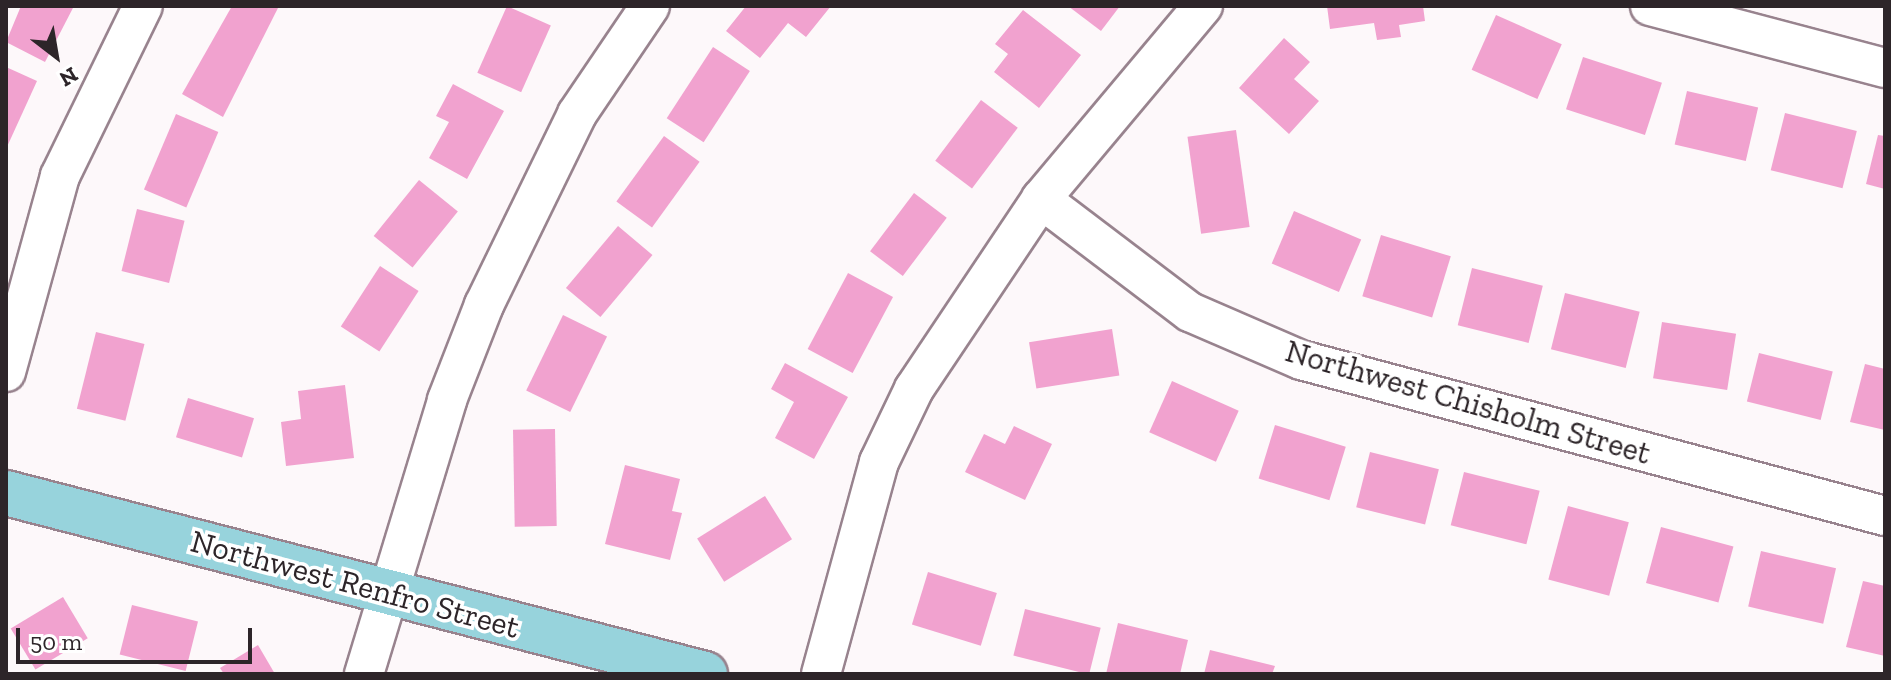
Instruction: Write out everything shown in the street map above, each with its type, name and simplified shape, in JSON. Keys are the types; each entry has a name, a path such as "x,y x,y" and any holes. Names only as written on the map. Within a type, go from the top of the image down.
{"main road":[{"name":"Northwest Renfro Street","path":"6,493 705,674"}],"street":[{"path":"6,372 60,176 143,6"},
{"path":"364,674 384,592 484,305 577,114 650,6"},
{"path":"821,674 879,462 914,389 1041,199 1203,6"},
{"path":"1650,6 1885,68"},
{"name":"Northwest Chisholm Street","path":"1041,199 1190,312 1301,360 1885,516"}],"building":[{"path":"21,6 74,6 45,62 6,42"},
{"path":"232,6 279,6 223,117 182,94"},
{"path":"507,6 551,26 521,92 477,73"},
{"path":"746,6 831,6 806,37 788,23 760,58 726,31"},
{"path":"1068,6 1120,6 1101,31"},
{"path":"1327,6 1423,6 1425,21 1399,25 1401,37 1377,40 1374,23 1330,29"},
{"path":"1023,10 1081,55 1039,108 994,72 1008,54 995,44"},
{"path":"1496,15 1562,44 1537,99 1472,70"},
{"path":"1284,38 1310,62 1294,79 1319,101 1289,134 1239,88"},
{"path":"713,47 750,71 704,142 667,118"},
{"path":"1583,57 1662,83 1645,135 1566,109"},
{"path":"6,67 37,81 6,149"},
{"path":"453,84 504,111 467,179 429,158 449,122 436,116"},
{"path":"1687,91 1758,107 1746,161 1675,145"},
{"path":"981,100 1018,128 972,188 935,161"},
{"path":"1785,113 1857,131 1843,188 1771,170"},
{"path":"176,114 218,132 186,207 144,189"},
{"path":"1236,130 1250,227 1201,234 1187,137"},
{"path":"1878,135 1885,136 1885,189 1866,184"},
{"path":"664,136 700,162 652,227 616,202"},
{"path":"419,180 458,211 413,267 374,236"},
{"path":"914,193 947,218 903,276 870,251"},
{"path":"137,209 185,221 169,283 122,271"},
{"path":"1294,211 1361,240 1339,292 1272,263"},
{"path":"618,226 652,255 600,317 566,288"},
{"path":"1381,235 1451,256 1432,318 1362,296"},
{"path":"380,266 419,291 379,351 341,326"},
{"path":"1472,268 1543,286 1529,343 1458,325"},
{"path":"848,273 893,297 853,373 808,349"},
{"path":"1565,293 1640,312 1626,368 1551,349"},
{"path":"563,315 607,336 570,412 526,390"},
{"path":"1662,322 1736,334 1727,390 1653,378"},
{"path":"1112,329 1119,375 1036,389 1029,342"},
{"path":"96,332 145,344 125,421 77,409"},
{"path":"1759,353 1833,371 1821,420 1747,402"},
{"path":"785,363 848,397 814,459 775,438 794,402 771,389"},
{"path":"1865,364 1885,369 1885,430 1850,422"},
{"path":"1172,381 1239,411 1216,462 1149,432"},
{"path":"345,385 354,458 286,466 281,422 301,419 298,391"},
{"path":"188,398 254,418 242,457 176,437"},
{"path":"1275,425 1346,447 1329,500 1259,479"},
{"path":"1014,426 1052,444 1025,500 965,472 984,434 1005,444"},
{"path":"555,429 557,526 515,527 513,430"},
{"path":"1370,452 1439,469 1425,524 1356,507"},
{"path":"625,465 680,479 672,511 682,513 670,560 605,544"},
{"path":"1464,472 1540,491 1526,544 1451,525"},
{"path":"765,496 792,539 724,582 697,538"},
{"path":"1568,506 1629,522 1609,596 1548,579"},
{"path":"1661,527 1733,546 1718,602 1646,583"},
{"path":"1761,551 1836,568 1823,624 1748,607"},
{"path":"928,572 997,593 981,646 912,625"},
{"path":"1863,581 1885,586 1885,656 1846,647"},
{"path":"63,597 88,638 35,670 11,628"},
{"path":"132,605 198,621 186,671 120,654"},
{"path":"1025,609 1101,628 1089,674 1013,656"},
{"path":"1118,623 1188,640 1180,674 1106,674"},
{"path":"258,645 275,674 224,674 220,668"},
{"path":"1210,650 1275,666 1272,674 1204,674"}]}
